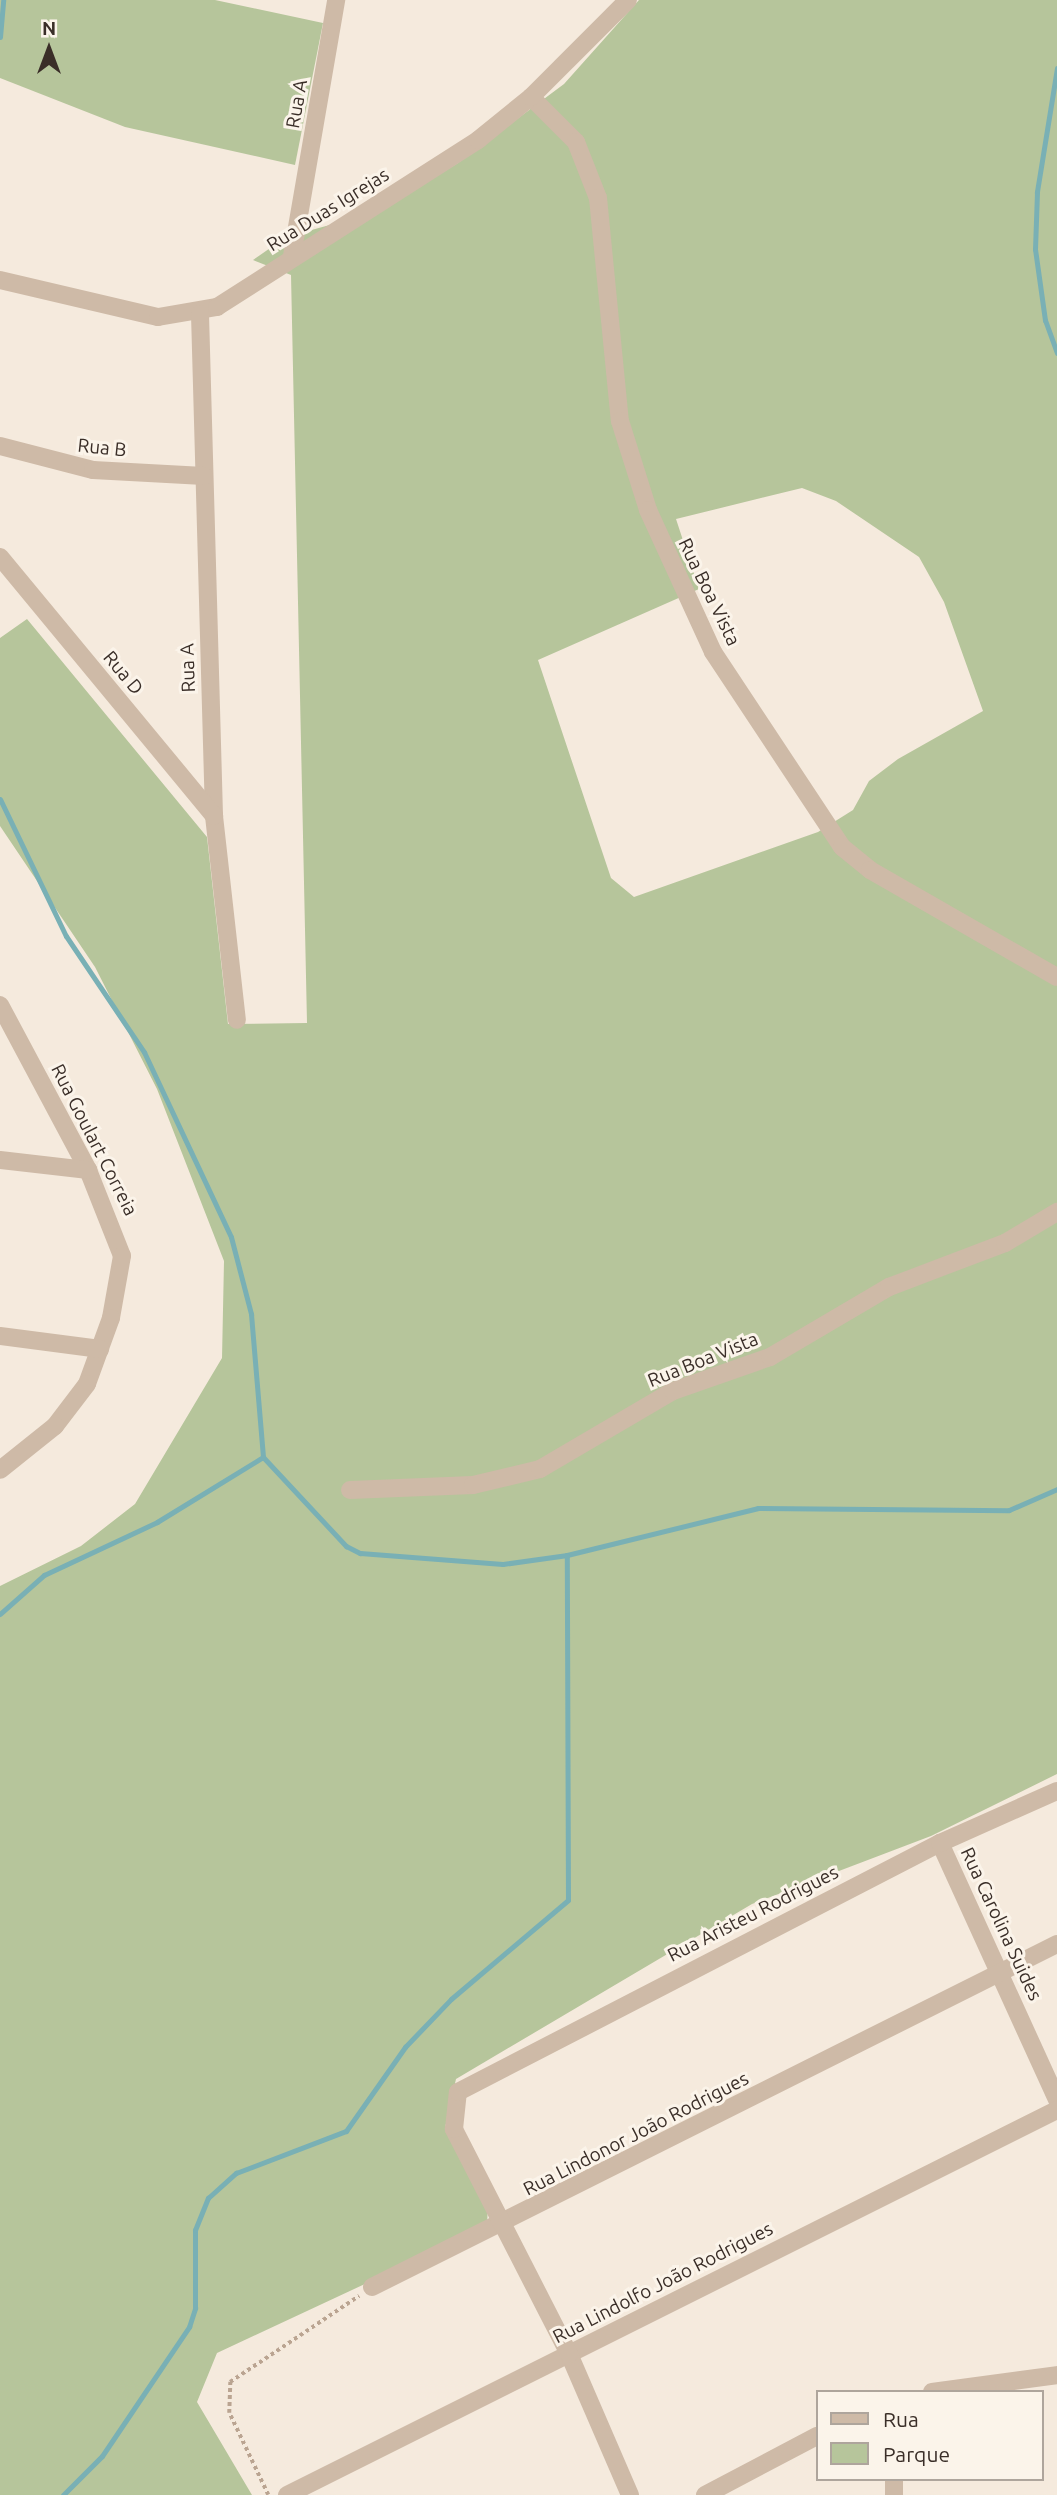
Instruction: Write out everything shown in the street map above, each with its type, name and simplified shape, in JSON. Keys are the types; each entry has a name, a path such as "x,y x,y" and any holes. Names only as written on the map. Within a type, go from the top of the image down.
{"street":[{"name":"Rua A","path":"292,256 336,0"},
{"name":"Rua Duas Igrejas","path":"200,314 478,140 531,97 628,0"},
{"name":"Rua Boa Vista","path":"531,97 576,142 598,198 620,421 653,523 713,652 842,847 870,870 1057,978"},
{"path":"0,279 135,313 200,314"},
{"name":"Rua A","path":"200,314 214,816 237,1020"},
{"name":"Rua B","path":"0,446 93,470 204,476"},
{"name":"Rua D","path":"0,557 214,816"},
{"name":"Rua Goulart Correia","path":"0,1004 88,1170 122,1256 100,1349 74,1404 0,1470"},
{"path":"0,1160 88,1170"},
{"name":"Rua Boa Vista","path":"350,1490 473,1485 540,1469 673,1391 770,1357 889,1287 1017,1237 1057,1212"},
{"path":"0,1336 100,1349"},
{"name":"Rua Aristeu Rodrigues","path":"503,2225 454,2129 453,2103 471,2080 940,1843 1057,1791"},
{"name":"Rua Carolina Suides","path":"940,1843 1001,1970 1057,2099"},
{"name":"Rua Lindonor João Rodrigues","path":"372,2287 503,2225 1001,1970 1057,1944"},
{"name":"Rua Lindolfo João Rodrigues","path":"287,2495 1057,2110"},
{"path":"503,2225 569,2354 631,2495"},
{"path":"947,2390 1057,2375"},
{"path":"705,2495 816,2437"}],"path":[{"path":"268,2495 229,2413 230,2382 240,2371 372,2287"}],"green space":[{"path":"0,0 215,0 323,23 295,165 125,127 0,78"},
{"path":"639,0 1057,0 1057,1774 931,1836 752,1904 456,2079 445,2128 488,2202 487,2227 217,2353 197,2402 252,2495 0,2495 0,1586 81,1546 135,1504 222,1358 224,1261 157,1089 95,967 0,826 0,638 27,619 207,837 228,1024 307,1023 291,275 253,260 286,237 377,212 458,163 564,84","holes":["802,488 836,501 919,557 944,602 983,711 898,759 869,781 853,810 818,832 634,897 611,878 538,660 699,589 676,519"]}],"waterway":[{"path":"0,37 3,0"},
{"path":"1057,68 1037,192 1035,249 1045,320 1057,353"},
{"path":"0,799 66,936 144,1052 231,1237 251,1314 263,1457 346,1546 360,1553 503,1564 567,1555 758,1508 1009,1510 1057,1489"},
{"path":"0,1614 44,1575 157,1522 263,1457"},
{"path":"63,2495 102,2456 189,2327 195,2308 195,2230 208,2198 236,2173 346,2131 405,2047 451,1999 568,1900 567,1555"}]}
